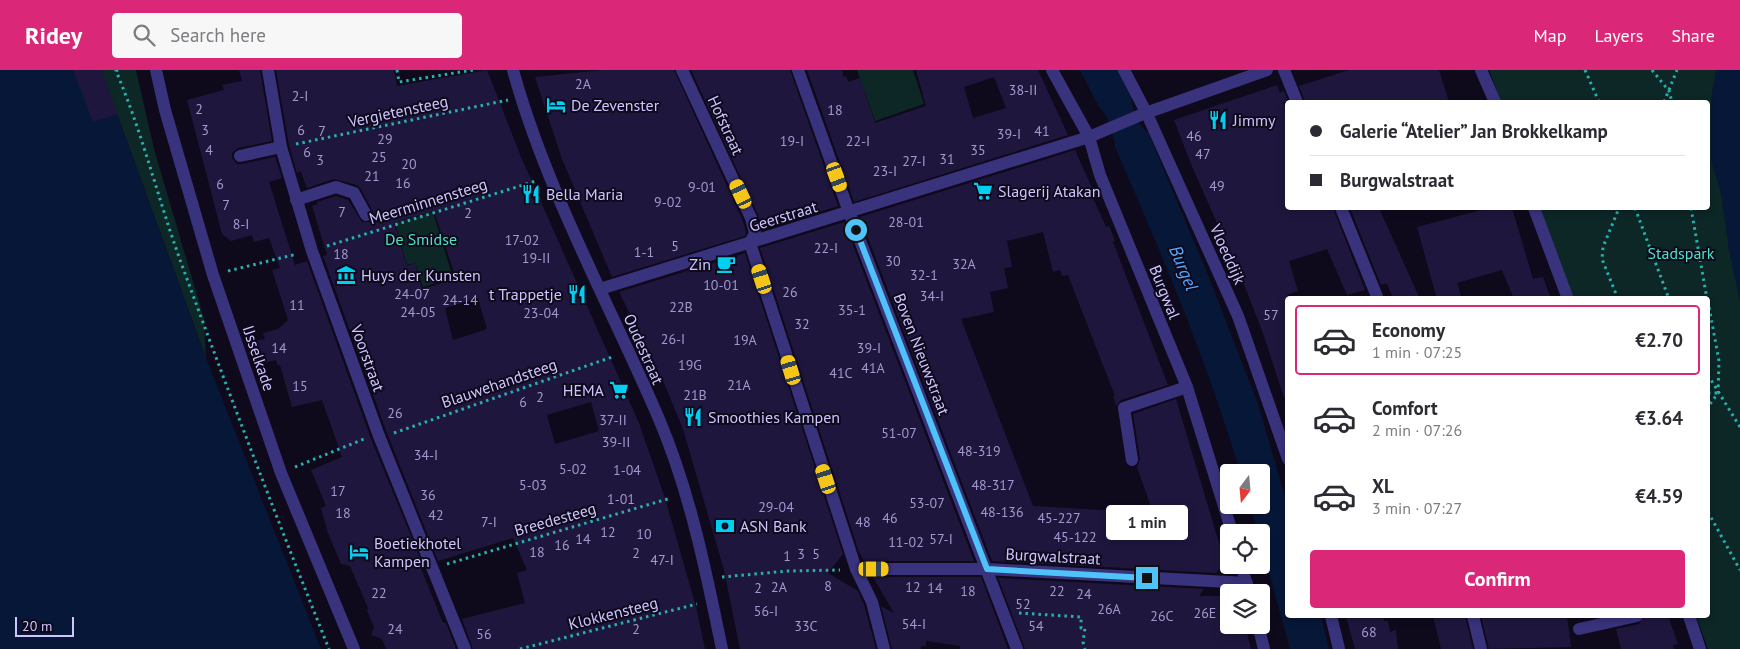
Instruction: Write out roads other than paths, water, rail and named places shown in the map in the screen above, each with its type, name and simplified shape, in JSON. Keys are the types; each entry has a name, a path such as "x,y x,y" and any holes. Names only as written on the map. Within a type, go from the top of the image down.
{"street":[{"name":"IJsselkade","path":"156,70 172,137 213,275 281,473 354,649"},
{"name":"Voorstraat","path":"268,70 281,147 312,251 379,436 465,649"},
{"name":"Oudestraat","path":"513,70 521,98 551,176 659,421 686,494 722,649"},
{"name":"Hofstraat","path":"682,70 751,218 755,233 750,243 856,570 872,602 884,649"},
{"name":"Boven Nieuwstraat","path":"798,70 850,212 1017,649"},
{"name":"Burgwal","path":"1052,70 1090,137 1100,175 1187,387 1230,524"},
{"name":"Vloeddijk","path":"1124,70 1238,316 1285,450"},
{"name":"Geerstraat","path":"600,289 1090,137 1145,114 1267,70"},
{"path":"1284,70 1296,100"},
{"path":"1482,70 1494,100"},
{"path":"240,156 281,147"},
{"path":"296,200 336,186 354,192 366,215"},
{"path":"1342,210 1377,296"},
{"path":"1535,210 1567,296"},
{"path":"1132,460 1124,408 1187,387"},
{"name":"Burgwalstraat","path":"856,570 987,569 1220,586"},
{"path":"1331,618 1339,649"},
{"path":"1473,618 1481,649"},
{"path":"1579,629 1628,618"},
{"path":"1689,618 1700,649"},
{"path":"1260,634 1264,649"}],"water":[{"path":"0,70 101,70 206,358 321,649 0,649"},
{"name":"Burgel","path":"1080,70 1119,70 1129,90 1137,120 1148,132 1208,275 1258,404 1285,496 1285,618 1321,618 1329,649 1290,649 1269,574 1270,524 1256,524 1253,514 1270,514 1270,464 1238,464 1198,348 1167,268 1115,147 1110,126"},
{"path":"1716,70 1740,70 1740,302 1729,250 1721,194 1711,160 1711,98"}],"place":[{"name":"De Zevenster","path":"556,105"},
{"name":"Jimmy","path":"1218,120"},
{"name":"Slagerij Atakan","path":"983,191"},
{"name":"Bella Maria","path":"531,194"},
{"name":"Zin","path":"726,264"},
{"name":"Huys der Kunsten","path":"346,275"},
{"name":"t Trappetje","path":"577,294"},
{"name":"HEMA","path":"619,390"},
{"name":"Smoothies Kampen","path":"693,417"},
{"name":"ASN Bank","path":"725,526"},
{"name":"Boetiekhotel Kampen","path":"359,552"}],"park label":[{"name":"De Smidse","path":"421,239"},
{"name":"Stadspark","path":"1681,253"}]}
